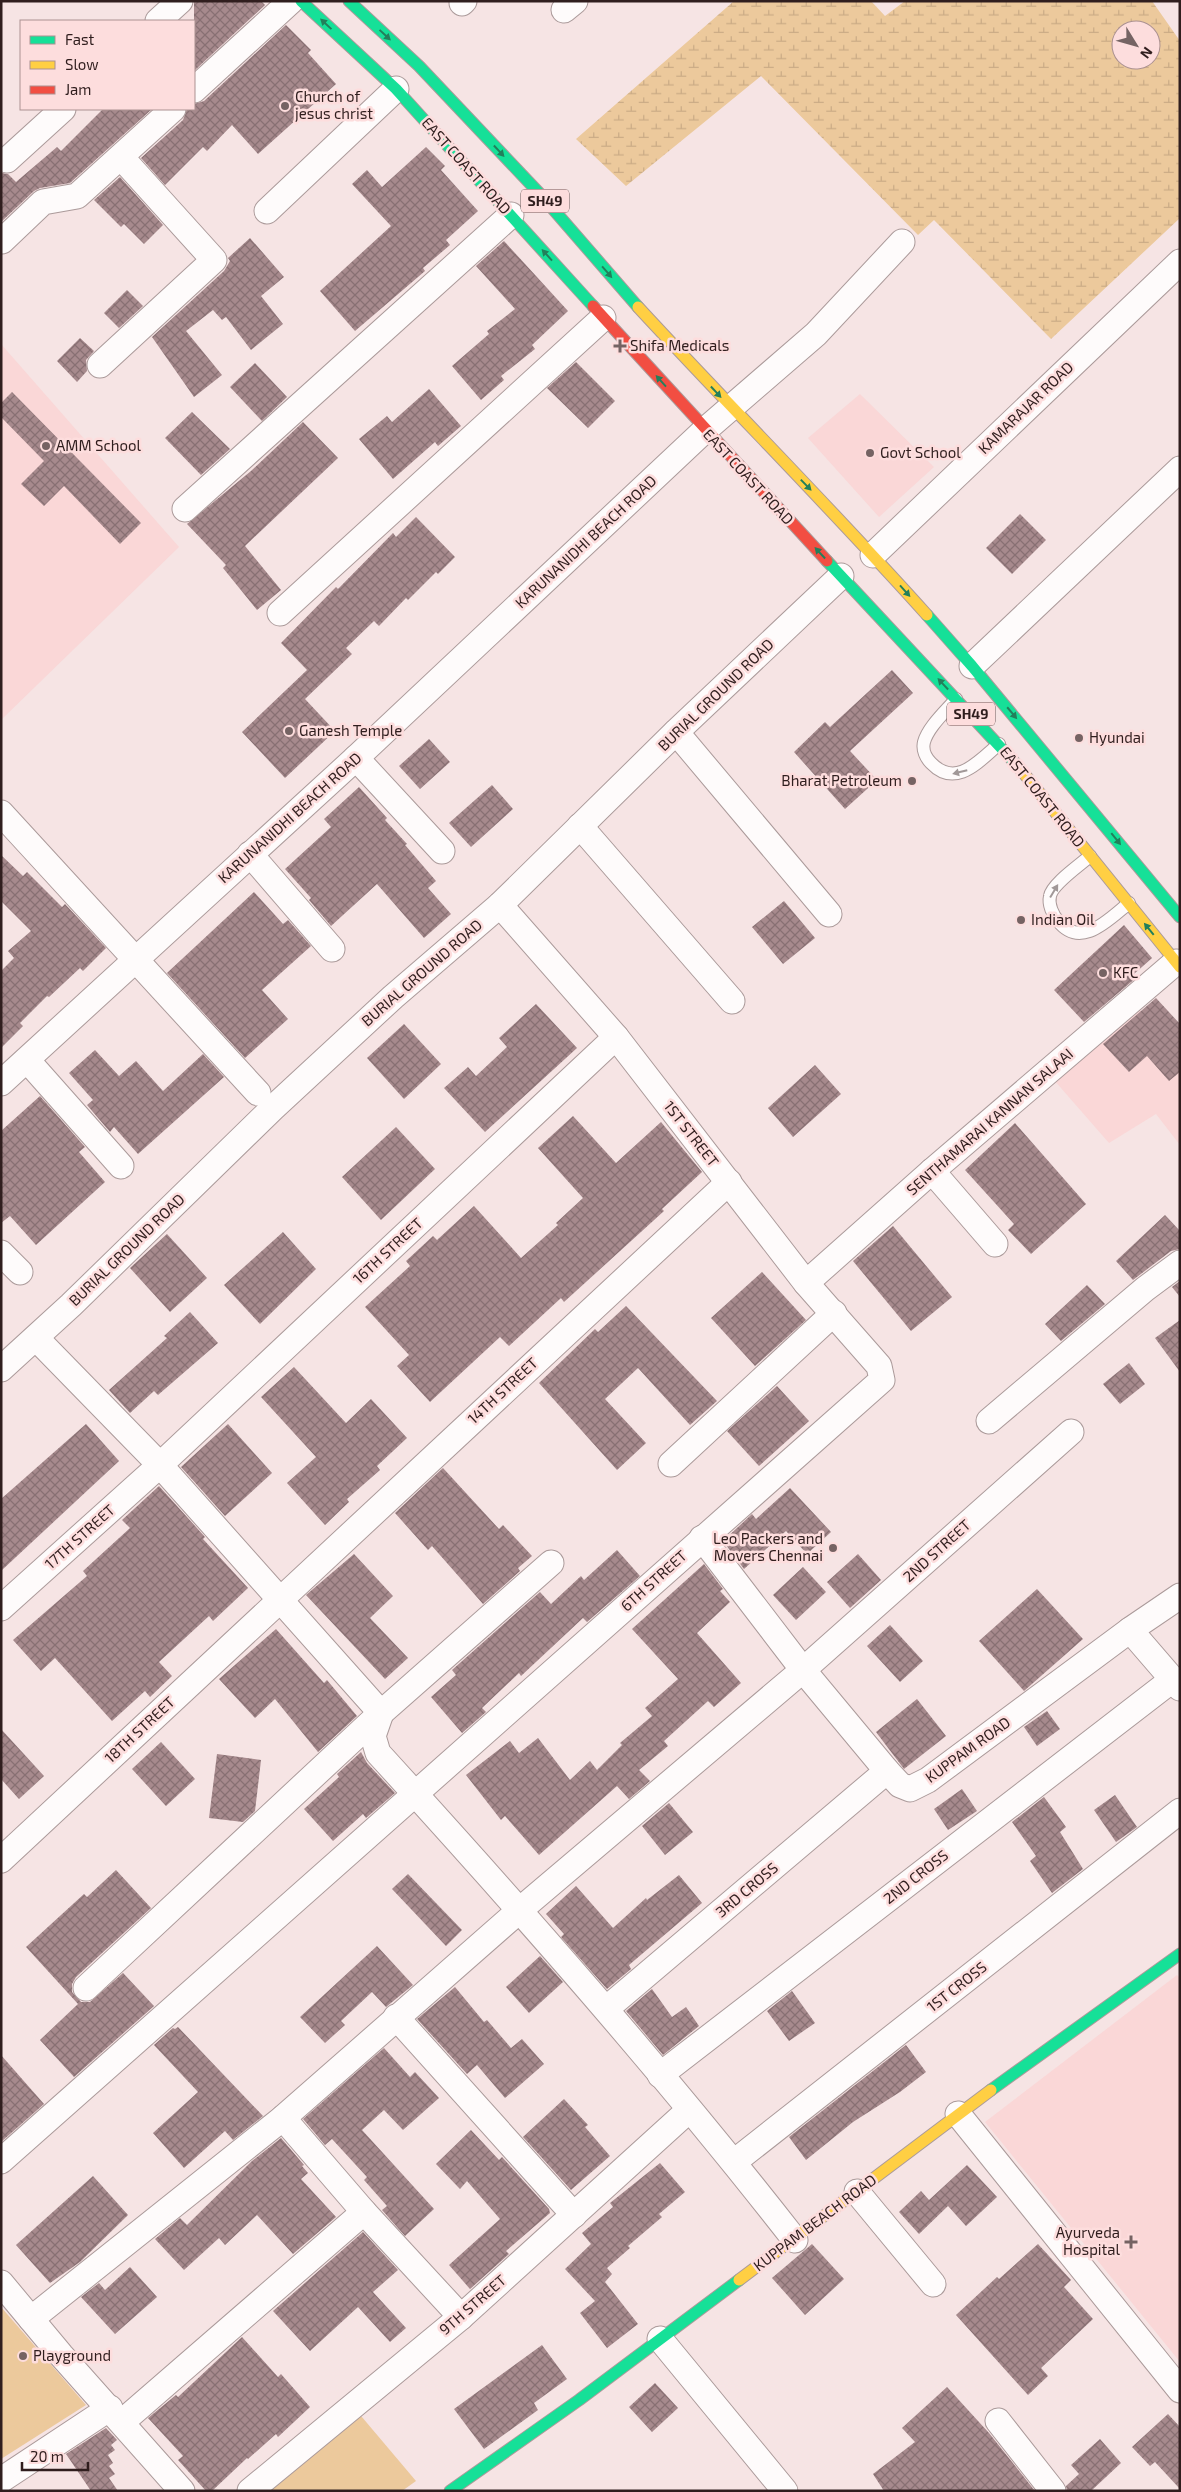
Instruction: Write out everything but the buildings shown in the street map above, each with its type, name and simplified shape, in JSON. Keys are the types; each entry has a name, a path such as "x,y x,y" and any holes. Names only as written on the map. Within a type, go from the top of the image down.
{"main road":[{"name":"EAST COAST ROAD","path":"301,1 396,89 705,430 999,744 1178,965"},
{"name":"EAST COAST ROAD","path":"349,1 419,66 526,180 625,293 732,409 873,555 972,666 1180,917"},
{"name":"KUPPAM BEACH ROAD","path":"464,2487 794,2240 958,2114 1180,1954"}],"street":[{"path":"159,20 180,1"},
{"path":"195,89 291,1"},
{"path":"267,211 396,89"},
{"path":"7,160 62,110"},
{"path":"2,241 43,202 78,196 172,110"},
{"path":"100,365 214,260 121,157"},
{"path":"186,509 511,215"},
{"name":"KARUNANIDHI BEACH ROAD","path":"1,1083 356,758 705,430 732,409 816,334 902,242"},
{"name":"KAMARAJAR ROAD","path":"873,555 1180,262"},
{"path":"280,613 603,318"},
{"path":"972,666 1180,470"},
{"name":"BURIAL GROUND ROAD","path":"1,1369 36,1338 266,1101 500,905 676,732 841,576"},
{"path":"676,732 830,914"},
{"path":"356,758 442,851"},
{"path":"1,813 266,1101"},
{"path":"580,826 732,1001"},
{"path":"250,854 332,949"},
{"name":"1ST STREET","path":"500,905 616,1038 806,1283 879,1366"},
{"name":"SENTHAMARAI KANNAN SALAAI","path":"806,1283 932,1171 1178,965"},
{"name":"16TH STREET","path":"160,1465 616,1038"},
{"path":"27,1060 121,1166"},
{"path":"932,1171 994,1244"},
{"name":"14TH STREET","path":"278,1600 728,1182"},
{"path":"1,1253 20,1272"},
{"path":"989,1420 1145,1289 1180,1264"},
{"path":"670,1464 834,1313"},
{"path":"36,1338 160,1465 278,1600 381,1713"},
{"name":"6TH STREET","path":"1,2161 882,1380 879,1366"},
{"name":"2ND STREET","path":"31,2319 283,2118 521,1909 803,1670 1071,1432"},
{"name":"17TH STREET","path":"1,1608 160,1465"},
{"name":"KUPPAM ROAD","path":"702,1538 803,1670 887,1771 900,1785 910,1789 918,1787 1130,1630"},
{"path":"86,1988 381,1713 551,1562"},
{"path":"1176,1684 1130,1630 1180,1596"},
{"name":"18TH STREET","path":"1,1860 278,1600"},
{"name":"2ND CROSS","path":"660,2074 1176,1684"},
{"path":"381,1713 373,1736 374,1745 378,1753 521,1909 734,2162 794,2240"},
{"name":"3RD CROSS","path":"606,2009 887,1771"},
{"name":"1ST CROSS","path":"734,2162 1180,1811"},
{"path":"396,2017 574,2215"},
{"name":"9TH STREET","path":"250,2491 461,2317 689,2110"},
{"path":"958,2114 1180,2390"},
{"path":"283,2118 364,2212 461,2317"},
{"path":"857,2192 933,2284"},
{"path":"1,2480 116,2415 364,2212"},
{"path":"1,2283 182,2491"},
{"path":"660,2339 784,2491"},
{"path":"998,2421 1053,2491"}],"lane":[{"path":"956,699 924,743 924,752 929,761 942,772 958,774 968,770 999,744"},
{"path":"1090,856 1054,888 1050,897 1053,915 1072,932 1084,934 1094,931 1129,903"}],"shaded area":[{"name":"AMM School","path":"1,344 179,547 1,720"},
{"name":"Govt School","path":"860,394 934,467 879,517 808,438"},
{"path":"1132,1000 1180,1058 1180,1145 1156,1114 1109,1143 1047,1072"},
{"name":"Ayurveda Hospital","path":"1177,1975 1180,1978 1180,2362 985,2122"}],"green space":[{"path":"734,1 871,1 885,16 905,1 1152,1 1180,41 1180,218 1051,339 934,220 918,235 761,76 626,186 576,139"},
{"name":"Playground","path":"1,2307 86,2405 1,2459"},
{"path":"356,2410 416,2481 402,2491 257,2491"}],"traffic: fast":[{"path":"301,1 396,89 593,306"},
{"path":"349,1 419,66 540,194 638,307"},
{"path":"827,561 1017,765"},
{"path":"927,615 972,666 1180,917"},
{"path":"991,2090 1180,1954"},
{"path":"450,2491 579,2400 739,2280"}],"traffic: slow":[{"path":"638,307 856,537 927,615"},
{"path":"1017,765 1180,967"},
{"path":"739,2280 991,2090"}],"traffic: jam":[{"path":"593,306 827,561"}],"place":[{"name":"Church of jesus christ","path":"285,106"},
{"name":"Shifa Medicals","path":"620,346"},
{"name":"AMM School","path":"46,446"},
{"name":"Govt School","path":"870,453"},
{"name":"Ganesh Temple","path":"289,731"},
{"name":"Hyundai","path":"1079,738"},
{"name":"Bharat Petroleum","path":"912,781"},
{"name":"Indian Oil","path":"1021,920"},
{"name":"KFC","path":"1103,973"},
{"name":"Leo Packers and Movers Chennai","path":"833,1548"},
{"name":"Ayurveda Hospital","path":"1131,2242"},
{"name":"Playground","path":"23,2356"}]}
